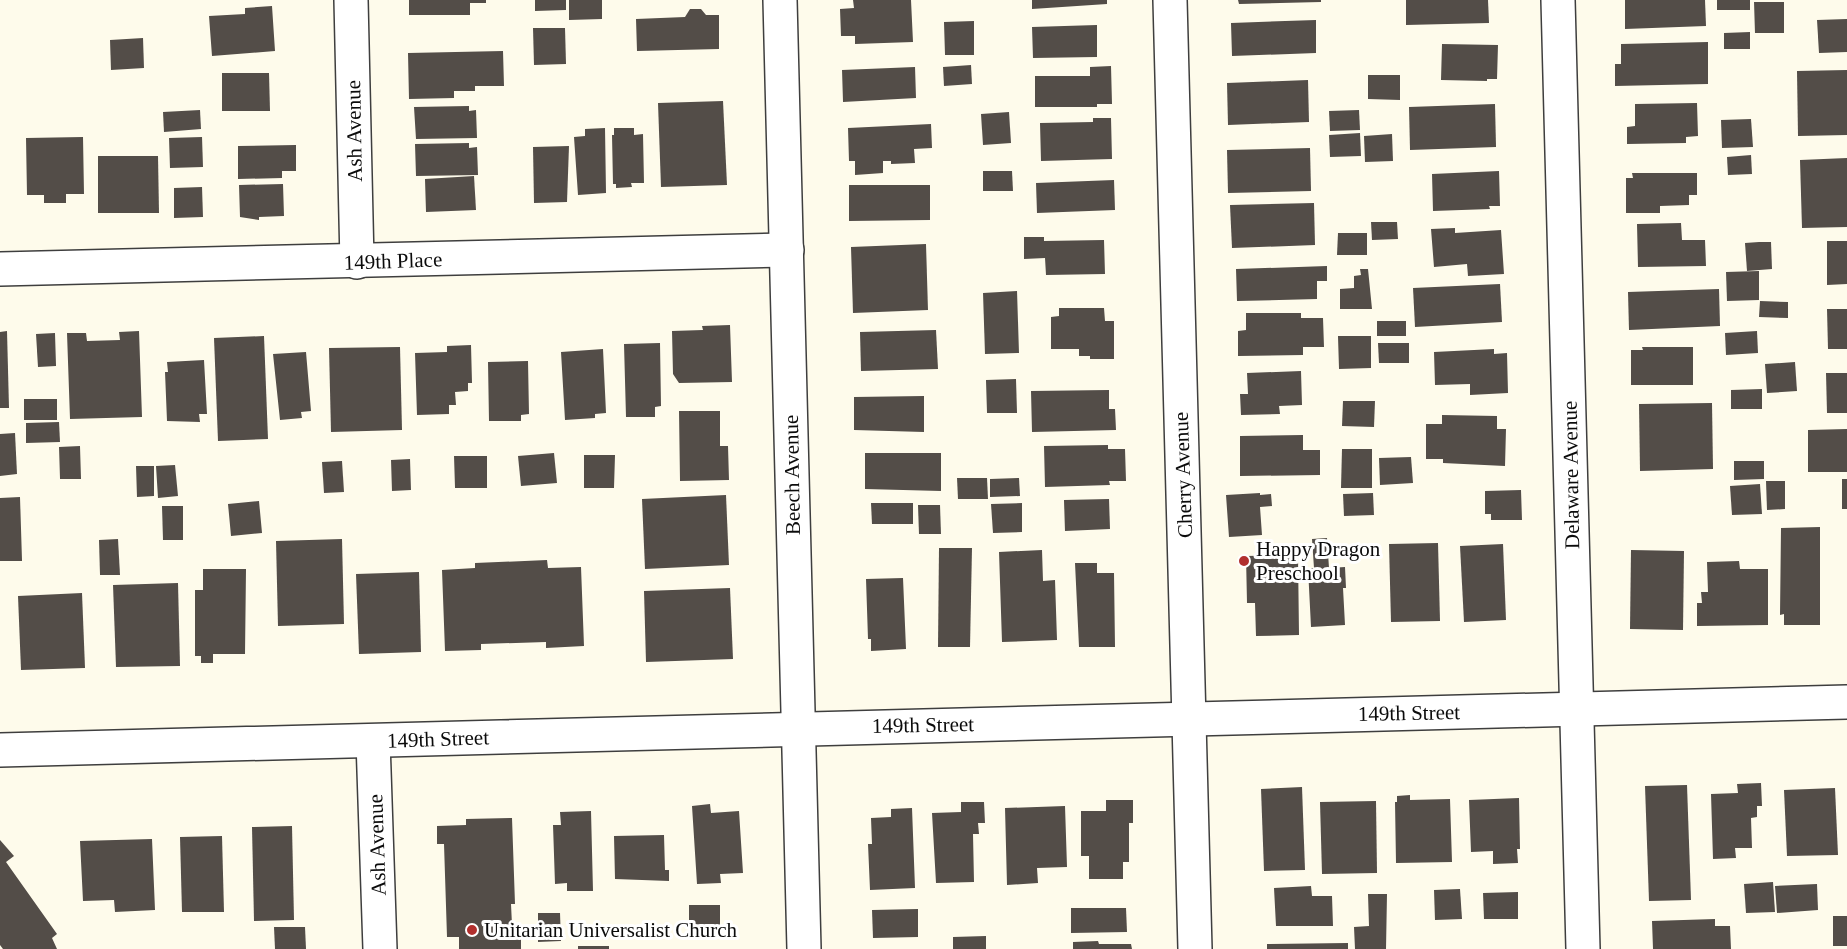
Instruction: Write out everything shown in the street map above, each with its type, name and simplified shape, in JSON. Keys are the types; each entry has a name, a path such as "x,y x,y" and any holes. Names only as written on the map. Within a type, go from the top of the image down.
{"street":[{"name":"Ash Avenue","path":"351,0 357,262"},
{"name":"Beech Avenue","path":"780,0 804,949"},
{"name":"Cherry Avenue","path":"1170,0 1195,949"},
{"name":"Delaware Avenue","path":"1558,0 1583,949"},
{"name":"149th Place","path":"0,269 787,250"},
{"name":"149th Street","path":"0,750 1847,702"},
{"name":"Ash Avenue","path":"373,741 380,949"}],"building":[{"path":"409,0 486,0 486,3 470,3 470,15 409,15"},
{"path":"535,0 566,0 566,10 535,11"},
{"path":"569,0 602,0 602,19 569,20"},
{"path":"853,0 911,0 913,42 855,44 855,36 841,36 840,9 854,8"},
{"path":"1032,0 1107,0 1107,4 1032,9"},
{"path":"1238,0 1321,0 1321,2 1239,4"},
{"path":"1406,0 1488,0 1489,23 1406,25"},
{"path":"1625,0 1705,0 1706,26 1625,29"},
{"path":"1717,0 1750,0 1750,10 1717,10"},
{"path":"1754,2 1784,2 1784,33 1755,33"},
{"path":"272,6 275,51 212,56 209,16 245,14 245,8"},
{"path":"690,9 701,9 706,15 719,15 719,49 637,51 636,19 685,17"},
{"path":"1847,19 1847,52 1819,53 1817,20"},
{"path":"1316,20 1316,53 1232,56 1231,23"},
{"path":"974,21 974,55 945,55 944,22"},
{"path":"1097,25 1097,57 1033,58 1032,27"},
{"path":"533,28 565,28 566,64 534,65"},
{"path":"1750,32 1750,49 1724,49 1724,33"},
{"path":"143,38 144,68 111,70 110,40"},
{"path":"1708,42 1708,84 1615,86 1615,64 1621,64 1621,44"},
{"path":"1442,44 1498,45 1497,79 1487,79 1487,81 1441,80"},
{"path":"503,51 504,86 475,86 475,91 454,91 454,98 409,99 408,53"},
{"path":"971,65 972,84 944,86 943,67"},
{"path":"1111,66 1112,104 1097,104 1097,107 1035,107 1035,76 1090,76 1090,67"},
{"path":"915,67 916,98 843,102 842,70"},
{"path":"1847,70 1847,135 1798,136 1797,71"},
{"path":"222,73 269,73 270,111 222,111"},
{"path":"1368,75 1400,75 1400,100 1368,99"},
{"path":"1308,80 1309,122 1228,125 1227,83"},
{"path":"723,101 727,185 661,187 658,103"},
{"path":"1697,103 1698,136 1686,137 1686,143 1627,144 1627,127 1635,126 1635,104"},
{"path":"1495,104 1496,147 1410,150 1409,107"},
{"path":"469,106 469,111 476,110 477,138 416,139 414,107"},
{"path":"200,110 201,129 164,132 163,112"},
{"path":"1359,110 1360,130 1330,131 1329,111"},
{"path":"1009,112 1011,143 983,145 981,114"},
{"path":"1093,118 1111,118 1112,159 1041,161 1040,123 1093,122"},
{"path":"1751,119 1753,147 1722,148 1721,120"},
{"path":"931,124 932,148 914,149 915,163 891,164 891,161 883,161 883,173 855,175 855,161 849,161 848,128"},
{"path":"605,128 606,193 578,195 574,137 585,136 585,129"},
{"path":"614,128 634,128 634,135 643,134 644,183 631,183 632,187 616,188 616,184 613,184 612,135 614,135"},
{"path":"1360,133 1361,156 1330,157 1329,135"},
{"path":"1392,134 1393,161 1365,162 1364,136"},
{"path":"83,137 84,194 66,194 66,203 44,203 44,195 27,195 26,138"},
{"path":"202,137 203,167 170,168 169,138"},
{"path":"469,143 469,148 477,147 478,175 416,176 415,144"},
{"path":"296,145 296,171 282,171 282,178 238,179 238,146"},
{"path":"569,146 567,202 534,203 533,147"},
{"path":"1310,148 1311,191 1228,193 1227,150"},
{"path":"1751,155 1752,174 1728,175 1727,157"},
{"path":"98,156 158,156 159,213 98,213"},
{"path":"1847,158 1847,227 1802,228 1800,160"},
{"path":"983,171 1012,171 1013,191 983,191"},
{"path":"1499,171 1500,206 1489,206 1490,209 1433,211 1432,174"},
{"path":"1632,173 1697,173 1697,195 1689,195 1689,205 1660,206 1660,213 1626,213 1626,178 1633,178"},
{"path":"474,176 476,210 426,212 425,179"},
{"path":"1114,180 1115,210 1037,213 1036,183"},
{"path":"283,184 284,216 259,217 259,220 240,217 239,185"},
{"path":"849,185 930,185 930,220 849,221"},
{"path":"202,187 203,217 174,218 174,188"},
{"path":"1314,203 1315,245 1232,248 1230,205"},
{"path":"1371,222 1397,222 1398,239 1372,240"},
{"path":"1681,223 1682,240 1705,240 1706,266 1638,267 1637,224"},
{"path":"1455,228 1455,233 1501,230 1504,274 1468,276 1467,264 1434,267 1431,229"},
{"path":"1338,233 1367,233 1367,255 1337,255"},
{"path":"1024,237 1044,237 1044,241 1104,240 1105,274 1046,275 1045,258 1024,259"},
{"path":"1827,241 1847,241 1847,284 1827,285"},
{"path":"1771,242 1772,269 1747,271 1745,243"},
{"path":"926,244 928,310 853,313 851,247"},
{"path":"1327,266 1327,281 1317,281 1317,299 1237,301 1236,269"},
{"path":"1360,269 1368,269 1372,309 1340,309 1340,289 1354,288 1354,276 1361,275"},
{"path":"1759,271 1759,300 1727,301 1726,272"},
{"path":"1500,284 1502,322 1415,327 1413,288"},
{"path":"1719,289 1720,326 1629,330 1628,292"},
{"path":"1017,291 1019,353 985,354 983,293"},
{"path":"1760,301 1788,302 1788,318 1759,317"},
{"path":"1059,308 1104,308 1105,321 1114,321 1114,359 1090,359 1090,356 1079,356 1079,349 1051,349 1051,317 1059,316"},
{"path":"1827,309 1847,309 1847,349 1828,349"},
{"path":"1246,313 1301,313 1301,318 1323,318 1324,347 1303,347 1303,355 1238,356 1238,331 1246,330"},
{"path":"1377,321 1406,321 1406,336 1377,336"},
{"path":"730,325 732,382 679,383 673,374 672,331 703,330 702,326"},
{"path":"936,330 938,369 861,371 860,332"},
{"path":"7,331 9,408 0,408 0,332"},
{"path":"139,331 142,417 70,419 67,333 86,333 87,341 120,340 119,332"},
{"path":"1757,331 1758,353 1726,355 1725,333"},
{"path":"55,333 56,366 38,367 36,334"},
{"path":"264,336 268,439 218,441 214,338"},
{"path":"1338,336 1371,336 1371,368 1339,369"},
{"path":"660,343 661,406 655,407 655,417 626,417 624,344"},
{"path":"1378,343 1409,343 1409,363 1379,363"},
{"path":"471,345 472,383 468,383 468,391 455,392 456,405 449,405 449,414 417,415 415,353 447,352 447,346"},
{"path":"400,347 402,430 331,432 329,348"},
{"path":"1642,347 1693,347 1693,385 1631,385 1631,350 1643,350"},
{"path":"603,349 606,413 595,414 595,418 565,420 561,352"},
{"path":"1494,349 1494,354 1507,353 1508,393 1470,395 1470,384 1435,385 1434,352"},
{"path":"306,352 311,411 301,412 302,418 280,420 273,354"},
{"path":"204,360 207,414 199,414 200,422 167,421 165,372 168,372 167,362"},
{"path":"528,361 529,414 521,415 521,421 489,421 488,362"},
{"path":"1795,362 1797,391 1767,393 1765,364"},
{"path":"1301,371 1302,405 1279,406 1280,414 1241,415 1240,394 1248,394 1247,373"},
{"path":"1826,373 1847,373 1847,413 1827,413"},
{"path":"1016,379 1017,413 987,413 986,380"},
{"path":"1762,389 1762,409 1731,409 1731,390"},
{"path":"1109,390 1109,409 1115,409 1116,430 1032,432 1031,391"},
{"path":"924,396 924,432 854,430 854,397"},
{"path":"24,399 57,399 57,420 24,420"},
{"path":"1343,401 1375,401 1374,427 1342,426"},
{"path":"1712,403 1713,469 1640,471 1639,404"},
{"path":"679,411 720,411 720,446 728,446 729,480 680,481"},
{"path":"1442,415 1497,416 1497,429 1506,429 1505,466 1443,463 1443,459 1426,459 1426,424 1442,424"},
{"path":"59,422 60,442 26,443 26,423"},
{"path":"1847,429 1847,472 1808,472 1808,430"},
{"path":"15,433 17,474 0,476 0,434"},
{"path":"1303,435 1303,450 1320,450 1320,475 1240,476 1240,436"},
{"path":"1108,445 1108,449 1125,449 1126,481 1109,481 1110,485 1045,487 1044,446"},
{"path":"80,446 81,479 60,479 59,447"},
{"path":"1342,449 1372,449 1372,488 1341,488"},
{"path":"554,453 557,483 521,486 518,456"},
{"path":"865,453 941,453 941,491 865,489"},
{"path":"584,455 615,455 614,488 584,488"},
{"path":"454,456 487,456 487,488 455,488"},
{"path":"1411,457 1413,483 1380,485 1379,458"},
{"path":"410,459 411,490 392,491 391,460"},
{"path":"342,461 344,492 324,493 322,462"},
{"path":"1734,461 1764,461 1764,479 1734,480"},
{"path":"175,465 178,496 158,498 156,466"},
{"path":"136,466 154,466 154,496 137,497"},
{"path":"957,478 987,478 988,499 958,499"},
{"path":"1019,478 1020,496 990,497 990,479"},
{"path":"1842,479 1847,479 1847,509 1842,509"},
{"path":"1766,481 1785,481 1785,509 1767,510"},
{"path":"1760,484 1762,514 1732,515 1730,486"},
{"path":"1521,490 1522,520 1491,520 1491,514 1485,514 1485,491"},
{"path":"1260,493 1260,495 1271,494 1272,506 1260,507 1262,535 1229,537 1226,495"},
{"path":"1373,493 1374,515 1344,516 1343,494"},
{"path":"726,495 729,565 645,569 642,499"},
{"path":"20,497 22,561 0,561 0,498"},
{"path":"1109,499 1110,529 1065,531 1064,500"},
{"path":"259,501 262,533 231,536 228,504"},
{"path":"871,503 913,503 913,524 872,524"},
{"path":"1022,503 1022,532 993,533 991,504"},
{"path":"918,505 940,505 941,534 919,534"},
{"path":"162,506 183,506 183,540 163,540"},
{"path":"1820,527 1820,625 1784,625 1784,614 1780,615 1781,528"},
{"path":"1327,538 1329,568 1345,567 1346,588 1343,588 1345,625 1311,627 1308,568 1314,568 1312,539"},
{"path":"118,539 120,575 100,575 99,540"},
{"path":"342,539 344,624 278,626 276,541"},
{"path":"1438,543 1440,621 1391,622 1389,544"},
{"path":"1503,544 1506,620 1464,622 1460,546"},
{"path":"939,548 972,548 970,647 938,647"},
{"path":"1042,550 1043,581 1055,580 1057,640 1002,642 999,552"},
{"path":"1631,550 1684,551 1683,630 1630,629"},
{"path":"1298,555 1299,635 1256,636 1255,603 1247,603 1246,556"},
{"path":"547,560 548,568 581,567 584,646 546,648 546,642 481,644 481,650 445,651 442,570 475,568 475,563"},
{"path":"1739,561 1740,569 1768,569 1768,625 1697,626 1697,603 1702,603 1701,592 1708,592 1707,562"},
{"path":"1075,563 1097,563 1097,573 1114,573 1115,647 1079,647"},
{"path":"203,569 246,569 245,654 213,654 213,663 201,663 201,656 195,656 195,590 203,590"},
{"path":"419,572 421,652 359,654 356,574"},
{"path":"903,578 906,649 871,651 871,639 868,639 866,579"},
{"path":"178,583 180,666 116,667 113,585"},
{"path":"730,588 733,659 646,662 644,591"},
{"path":"82,593 85,668 21,670 18,596"},
{"path":"1761,783 1762,806 1757,806 1757,817 1751,818 1752,848 1735,848 1736,858 1713,859 1711,794 1738,793 1737,784"},
{"path":"1687,785 1691,900 1649,901 1645,786"},
{"path":"1302,787 1305,870 1264,871 1261,789"},
{"path":"1835,788 1838,855 1787,856 1784,790"},
{"path":"1410,795 1410,800 1450,799 1452,862 1396,863 1395,802 1397,802 1397,796"},
{"path":"1519,798 1518,863 1493,864 1493,851 1471,852 1469,800"},
{"path":"1106,800 1133,800 1133,823 1129,823 1129,862 1123,862 1123,879 1089,879 1089,856 1081,856 1081,811 1106,811"},
{"path":"1376,801 1377,873 1322,874 1320,802"},
{"path":"961,802 984,802 985,823 978,823 979,834 973,834 974,882 936,883 932,813 961,812"},
{"path":"710,804 711,813 739,811 743,873 720,874 721,883 697,884 692,806"},
{"path":"1065,806 1067,867 1037,868 1038,883 1007,885 1005,808"},
{"path":"912,808 915,888 870,890 868,844 872,844 871,818 891,817 891,809"},
{"path":"591,811 593,891 567,891 567,883 555,884 553,825 561,825 560,812"},
{"path":"512,818 515,904 511,904 512,925 521,925 521,949 459,949 459,937 447,937 444,844 437,844 437,826 466,825 466,819"},
{"path":"292,826 294,920 254,921 252,827"},
{"path":"664,835 665,870 669,870 669,881 615,879 614,836"},
{"path":"222,836 224,912 182,912 180,837"},
{"path":"152,839 155,910 115,912 114,900 83,901 80,841"},
{"path":"0,840 14,856 6,862 57,934 52,938 57,949 3,949 0,945"},
{"path":"1773,882 1775,912 1746,913 1744,884"},
{"path":"1817,884 1818,910 1777,913 1775,886"},
{"path":"1311,886 1312,896 1332,896 1333,926 1276,926 1274,888"},
{"path":"1460,889 1462,919 1435,920 1434,890"},
{"path":"1518,892 1518,919 1484,919 1483,893"},
{"path":"1368,894 1387,894 1386,949 1355,949 1354,927 1369,926"},
{"path":"689,905 720,905 720,937 689,937"},
{"path":"1071,908 1126,908 1127,932 1071,933"},
{"path":"918,909 918,937 873,938 872,910"},
{"path":"538,913 560,913 561,941 538,942"},
{"path":"1833,916 1847,916 1847,946 1833,946"},
{"path":"1715,919 1715,926 1730,926 1731,949 1653,949 1652,921"},
{"path":"274,927 305,927 306,949 275,949"},
{"path":"986,936 986,949 953,949 953,937"},
{"path":"1098,941 1099,944 1131,944 1132,949 1073,949 1073,942"},
{"path":"1348,943 1348,949 1267,949 1267,944"},
{"path":"578,946 609,946 609,949 578,949"}],"place":[{"name":"Happy Dragon Preschool","path":"1244,561"},
{"name":"Unitarian Universalist Church","path":"472,930"}]}
